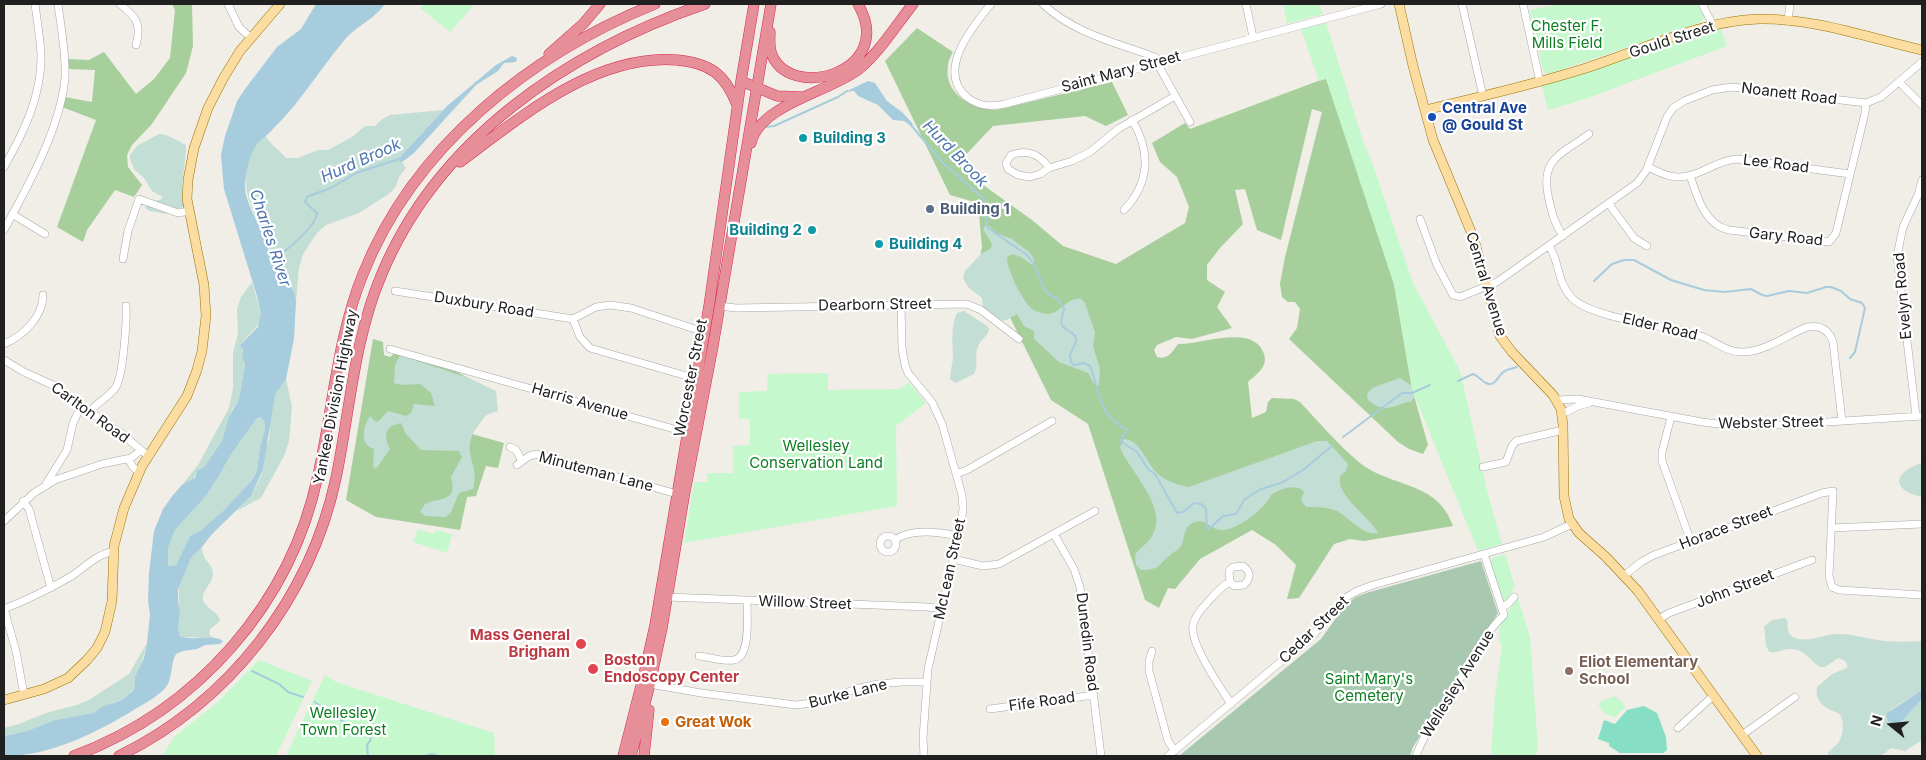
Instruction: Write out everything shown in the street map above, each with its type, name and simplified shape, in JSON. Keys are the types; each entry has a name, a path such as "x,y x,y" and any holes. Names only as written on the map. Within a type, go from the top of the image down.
{"highway":[{"path":"534,70 559,44 584,24 600,4"},
{"name":"Yankee Division Highway","path":"74,756 100,746 134,728 182,695 225,655 262,609 286,567 308,513 318,475 346,324 360,281 376,244 406,193 438,153 479,113 534,70 592,33 655,4"},
{"name":"Yankee Division Highway","path":"118,756 173,725 220,687 260,642 292,592 314,547 331,499 358,349 371,302 385,266 402,231 423,199 441,176 492,124 526,96 600,49 630,34 705,4"},
{"name":"Worcester Street","path":"625,755 651,646 688,432 754,4"},
{"name":"Worcester Street","path":"625,755 650,684 668,598 771,4"},
{"path":"769,16 771,50 778,63 788,70 801,75 824,77 836,74 848,67 862,50 866,28 864,15 858,4"},
{"path":"743,165 754,134 768,116 805,96 843,80 863,66 913,4"},
{"path":"441,176 506,127 552,97 584,80 631,65 673,60 687,61 706,66 725,81 737,106"},
{"path":"741,81 782,97 805,96"},
{"path":"644,756 650,684"}],"main road":[{"path":"4,700 44,689 68,678 84,664 105,632 110,614 113,552 122,514 139,472 144,453 187,396 195,377 202,350 206,316 204,285 189,211 187,193 190,166 203,121 224,77 251,38 280,4"},
{"name":"Central Avenue","path":"1399,4 1425,110 1438,154 1472,234 1496,324 1504,342 1557,400 1562,414 1564,496 1566,510 1572,524 1583,537 1625,575 1659,619 1757,756"},
{"name":"Gould Street","path":"1425,110 1540,82 1713,25 1746,20 1788,21 1830,28 1922,50"}],"street":[{"path":"4,167 29,119 38,86 41,53 35,4"},
{"path":"4,230 48,140 61,98 65,63 58,4"},
{"path":"120,4 134,17 139,27 136,45"},
{"path":"228,4 239,27 251,38"},
{"name":"Saint Mary Street","path":"991,4 961,48 954,66 959,88 967,97 978,104 986,106 1000,105 1381,4"},
{"path":"1044,4 1056,16 1072,26 1155,57 1190,122"},
{"path":"1246,4 1253,37"},
{"path":"1462,4 1483,96"},
{"path":"1523,4 1540,82"},
{"path":"1702,4 1713,25"},
{"path":"1788,21 1790,4"},
{"path":"1866,103 1878,99 1922,62"},
{"path":"1899,82 1922,106"},
{"name":"Noanett Road","path":"1420,219 1439,270 1452,295 1460,298 1498,282 1639,181 1648,167 1670,110 1681,102 1712,90 1725,87 1740,87 1866,103"},
{"path":"1049,168 1042,158 1026,153 1013,154 1006,163 1010,171 1024,177 1036,176 1049,168 1063,165 1087,154 1114,131 1175,96"},
{"name":"Gary Road","path":"1690,175 1707,216 1719,227 1827,243 1833,240 1836,233 1866,103"},
{"path":"1124,210 1139,189 1146,161 1143,140 1132,120"},
{"path":"1563,236 1554,218 1546,186 1546,176 1554,159 1589,134"},
{"name":"Lee Road","path":"1648,167 1673,177 1690,175 1726,161 1737,159 1850,174"},
{"name":"Evelyn Road","path":"1919,416 1897,256 1903,227 1918,195 1922,181"},
{"path":"123,259 128,231 139,199 178,213 189,211"},
{"path":"1609,204 1634,238 1647,246"},
{"path":"12,214 45,234"},
{"name":"Elder Road","path":"1549,246 1566,290 1576,302 1593,311 1698,335 1724,349 1737,352 1754,351 1807,327 1816,326 1822,328 1830,334 1833,342 1842,421"},
{"name":"Duxbury Road","path":"395,291 573,319"},
{"path":"4,344 18,336 33,321 39,311 43,294"},
{"name":"Dearborn Street","path":"720,306 736,308 970,304 981,310 1019,339"},
{"path":"697,379 590,348 580,337 573,319 596,307 610,305 631,308 704,332"},
{"name":"McLean Street","path":"901,305 902,352 905,365 908,373 929,398 939,415 963,504 927,682 923,738 924,756"},
{"path":"90,411 114,390 119,379 126,326 126,306"},
{"name":"Harris Avenue","path":"390,349 688,432"},
{"name":"Carlton Road","path":"4,360 24,372 57,387 121,433 144,453"},
{"path":"466,363 473,372"},
{"name":"Webster Street","path":"1557,400 1574,398 1671,417 1742,426 1919,416"},
{"name":"Webster Street","path":"1562,414 1578,406 1592,403"},
{"path":"45,486 60,464 69,446 73,423 81,406"},
{"path":"1671,417 1662,452 1662,461 1691,542"},
{"path":"956,474 967,470 1052,421"},
{"path":"1483,467 1506,462 1516,441 1563,430"},
{"name":"Minuteman Lane","path":"510,446 516,450 519,463 529,456 537,454 677,494"},
{"path":"4,521 23,501 45,486 73,473 144,453"},
{"path":"128,459 139,472"},
{"path":"60,464 73,473"},
{"name":"Horace Street","path":"1625,575 1645,559 1822,492 1833,491 1831,528"},
{"path":"23,501 29,509 51,588"},
{"path":"953,559 982,566 995,565 1006,561 1095,511"},
{"name":"Cedar Street","path":"1168,756 1315,633 1341,602 1352,593 1370,586 1546,536 1572,524"},
{"path":"1922,524 1831,528 1828,576 1830,585 1835,589 1922,595"},
{"path":"895,540 912,534 958,536"},
{"name":"Dunedin Road","path":"1054,534 1074,569 1080,587 1102,756"},
{"path":"24,695 16,651 4,609 51,588 105,553 113,552"},
{"path":"1484,554 1502,607 1508,604 1514,597"},
{"name":"John Street","path":"1659,619 1669,613 1812,560"},
{"path":"1230,582 1220,589 1199,612 1192,631 1195,642 1208,669 1231,704"},
{"name":"Willow Street","path":"668,598 927,607 942,610"},
{"path":"699,656 732,660 742,656 746,644 748,602"},
{"name":"Wellesley Avenue","path":"1416,756 1427,732 1463,673 1504,615 1502,607"},
{"path":"1152,651 1149,671 1168,739 1175,752"},
{"name":"Burke Lane","path":"650,684 701,693 796,705 820,702 878,684 927,682"},
{"name":"Fife Road","path":"990,709 1094,695"},
{"path":"1678,728 1713,696"},
{"path":"1742,735 1795,697"}],"green space":[{"path":"172,4 192,4 193,46 186,73 152,124 132,145 127,155 128,167 142,185 134,197 115,190 87,230 83,242 57,227 96,120 62,107 65,97 92,102 95,70 69,69 68,59 89,60 104,52 136,94 154,79 170,58 175,10"},
{"path":"424,4 475,4 450,32 420,8"},
{"path":"1283,4 1319,4 1323,14 1287,24"},
{"name":"Chester F. Mills Field","path":"1554,4 1697,4 1705,17 1701,22 1549,74 1543,70 1530,10"},
{"path":"1326,23 1364,144 1372,162 1413,283 1460,371 1488,494 1502,544 1478,551 1412,389 1394,284 1326,79 1319,81 1301,29"},
{"path":"917,28 953,52 948,64 950,85 961,98 978,107 996,110 1112,82 1128,115 1106,126 1085,116 993,126 957,164 1032,220 1063,246 1116,264 1185,223 1189,207 1177,177 1160,162 1152,143 1185,123 1190,129 1326,78 1394,284 1412,389 1428,445 1423,454 1409,449 1398,442 1289,339 1297,328 1300,309 1295,302 1288,302 1282,297 1280,284 1285,257 1322,112 1312,109 1281,240 1257,230 1245,189 1235,190 1243,224 1207,265 1207,280 1225,292 1217,307 1232,328 1192,339 1176,337 1157,345 1154,350 1157,357 1161,358 1169,355 1178,344 1238,337 1258,345 1265,359 1261,370 1248,382 1252,418 1266,412 1268,402 1272,398 1294,399 1300,402 1337,442 1360,463 1386,477 1413,487 1437,501 1446,511 1453,526 1364,541 1350,539 1334,544 1299,598 1287,599 1296,565 1276,545 1252,530 1200,559 1175,589 1168,588 1159,608 1145,600 1088,424 1051,400 980,257 982,247 978,203 950,195 885,61"},
{"path":"1716,29 1721,29 1727,46 1585,99 1548,110 1542,86"},
{"path":"373,339 383,342 384,355 390,357 395,353 452,369 491,391 486,414 472,434 504,443 498,468 486,466 476,496 467,497 460,530 376,517 346,500"},
{"name":"Wellesley Conservation Land","path":"828,373 828,390 900,389 909,382 926,403 896,426 897,506 684,543 694,482 707,482 707,473 733,473 733,446 750,445 750,419 739,419 739,392 767,391 768,374"},
{"path":"418,529 433,534 437,530 452,534 447,553 413,542"},
{"path":"1505,554 1515,587 1504,604 1490,561 1492,558"},
{"name":"Saint Mary's Cemetery","path":"1481,561 1498,613 1413,747 1410,756 1179,756 1321,639 1346,604 1356,597"},
{"path":"1518,598 1530,637 1538,748 1535,756 1491,756 1495,695 1502,647 1499,640 1500,627"},
{"name":"Wellesley Town Forest","path":"259,660 312,681 276,756 162,756 174,737 218,702"},
{"name":"Wellesley Town Forest","path":"325,675 336,682 494,733 495,756 286,756"},
{"path":"1615,696 1623,703 1625,708 1615,717 1605,714 1598,704"},
{"path":"1644,706 1657,713 1666,737 1667,750 1663,753 1620,753 1609,746 1609,743 1598,739 1604,720 1615,724 1627,710"}],"shaded area":[{"path":"316,4 385,4 377,13 347,37 294,106 257,145 248,167 245,188 246,196 266,245 294,292 296,301 294,339 286,379 275,395 263,469 251,496 212,534 191,558 178,589 180,612 178,627 180,636 185,638 213,638 223,641 220,644 205,645 176,654 170,679 166,687 158,695 100,729 53,748 21,755 4,756 4,736 27,731 55,720 93,713 104,706 122,700 135,688 135,677 144,658 147,643 150,615 148,600 149,573 154,531 163,509 173,495 182,485 195,478 197,471 204,467 222,441 229,417 239,399 245,364 242,356 243,350 240,345 258,327 261,314 224,189 221,155 225,136 237,101 245,89 277,47 301,29","holes":["261,417 265,423 257,471 252,480 223,511 200,531 190,536 176,565 168,566 168,548 175,530 206,496 230,456 257,418"]},
{"path":"512,56 517,58 516,62 504,63 498,71 476,85 414,153 402,162 399,161 401,156 447,106 496,65"},
{"path":"868,81 875,83 887,101 903,113 913,124 911,126 904,121 893,120 878,105 858,96 854,91 845,92"},
{"path":"443,110 401,156 399,160 406,168 390,193 359,213 326,225 317,233 303,254 299,268 296,301 290,284 275,260 250,204 246,175 255,146 265,135 286,158 298,158 318,150 328,150 352,137 365,126 375,126 390,115"},
{"path":"159,134 169,136 186,145 182,186 185,207 174,209 167,214 150,211 145,208 149,201 160,200 163,197 152,191 144,178 134,169 130,159 130,155 137,146"},
{"path":"986,225 996,233 1012,239 1033,257 1034,262 1032,265 1021,257 1012,254 1007,257 1009,269 1016,284 1032,309 1047,314 1056,311 1072,300 1081,299 1085,303 1095,332 1093,346 1100,369 1099,385 1095,385 1088,373 1059,362 1034,339 1034,331 1024,326 1017,314 1007,320 998,321 983,307 982,298 968,287 963,278 965,271 982,253 992,246 983,229"},
{"path":"252,282 261,314 260,323 241,343 245,364 239,399 232,410 222,441 204,467 196,473 193,480 182,485 198,465 229,408 233,388 233,353 238,334 237,309 241,297"},
{"path":"964,311 989,329 978,346 974,374 956,383 950,379 953,359 953,330 957,313"},
{"path":"400,355 471,379 496,391 498,411 483,418 472,436 470,444 475,480 473,489 459,493 451,512 446,517 425,516 420,512 425,504 450,495 453,485 451,477 462,457 459,451 421,450 406,434 401,423 396,424 387,432 386,435 390,449 376,469 373,466 374,449 366,444 364,439 364,430 370,416 376,422 388,411 406,416 411,413 414,404 435,406 431,393 420,384 401,385 394,383 395,365"},
{"path":"1400,378 1412,386 1415,395 1412,401 1384,408 1374,405 1368,400 1367,394 1372,388"},
{"path":"286,379 292,407 289,441 285,454 261,498 236,511 251,496 260,478 265,449 269,440 271,412 275,395"},
{"path":"261,417 265,423 265,429 260,447 257,471 252,480 223,511 200,531 190,536 176,565 168,566 168,548 175,530 206,496 230,456 257,418"},
{"path":"1124,439 1135,443 1153,469 1164,479 1189,487 1317,441 1327,441 1348,464 1346,471 1340,476 1340,484 1343,491 1378,533 1362,529 1337,511 1326,508 1306,507 1301,500 1304,492 1293,487 1272,494 1256,513 1239,525 1231,528 1216,529 1201,521 1191,524 1186,530 1182,544 1178,549 1155,568 1141,570 1136,565 1135,555 1153,534 1156,524 1156,513 1146,490 1121,450 1120,447"},
{"path":"1922,463 1922,497 1905,490 1899,482 1902,474"},
{"path":"202,547 204,556 213,571 203,600 220,621 210,629 209,635 214,638 182,637 179,634 178,627 179,585 191,558"},
{"path":"1785,618 1789,634 1798,639 1838,634 1884,641 1922,641 1922,690 1890,710 1901,722 1922,699 1922,740 1905,751 1891,748 1881,756 1827,756 1840,740 1843,729 1842,721 1840,714 1827,708 1820,702 1817,687 1832,674 1847,668 1847,664 1844,660 1838,658 1825,667 1820,667 1799,650 1789,649 1769,652 1766,645 1764,626 1773,620"},
{"path":"147,643 135,688 127,697 93,713 55,720 27,731 4,736 4,728 89,700 129,674"},
{"path":"1922,690 1922,699 1901,722 1894,725 1887,719 1887,713"}],"waterway":[{"name":"Hurd Brook","path":"766,127 774,126 838,97 847,91"},
{"name":"Hurd Brook","path":"910,124 942,162 984,199 988,228 1027,255 1034,264 1044,289 1058,299 1064,309 1061,319 1062,325 1076,337 1070,356 1071,362 1074,365 1084,363 1090,366 1105,410 1118,424 1127,430 1120,441 1137,452 1148,469 1155,474 1177,513 1183,512 1194,503 1201,504 1206,509 1207,527 1209,529 1223,516 1236,514 1244,500 1259,490 1283,482 1303,470 1333,445"},
{"name":"Hurd Brook","path":"274,258 300,238 312,225 317,213 305,202 307,197 333,187 356,173 402,158"},
{"name":"Hurd Brook","path":"1594,281 1612,264 1624,260 1634,260 1671,280 1704,290 1725,292 1751,289 1767,296 1789,291 1807,293 1831,287 1841,291 1850,299 1862,303 1865,308 1855,352 1850,358"},
{"name":"Hurd Brook","path":"1458,381 1473,374 1484,382 1492,384 1503,373 1517,367"},
{"name":"Hurd Brook","path":"1343,437 1402,393 1412,393 1430,385"},
{"path":"252,671 279,684 288,692 303,697"},
{"path":"315,702 338,719 360,727 371,736 367,745 368,756"},
{"path":"424,756 432,754 438,756"}],"place":[{"name":"Central Ave @ Gould St","path":"1432,117"},
{"name":"Building 3","path":"803,138"},
{"name":"Building 1","path":"930,209"},
{"name":"Building 2","path":"812,230"},
{"name":"Building 4","path":"879,244"},
{"name":"Mass General Brigham","path":"581,644"},
{"name":"Boston Endoscopy Center","path":"593,669"},
{"name":"Eliot Elementary School","path":"1569,671"},
{"name":"Great Wok","path":"665,722"}],"water label":[{"name":"Charles River","path":"270,238"}]}
